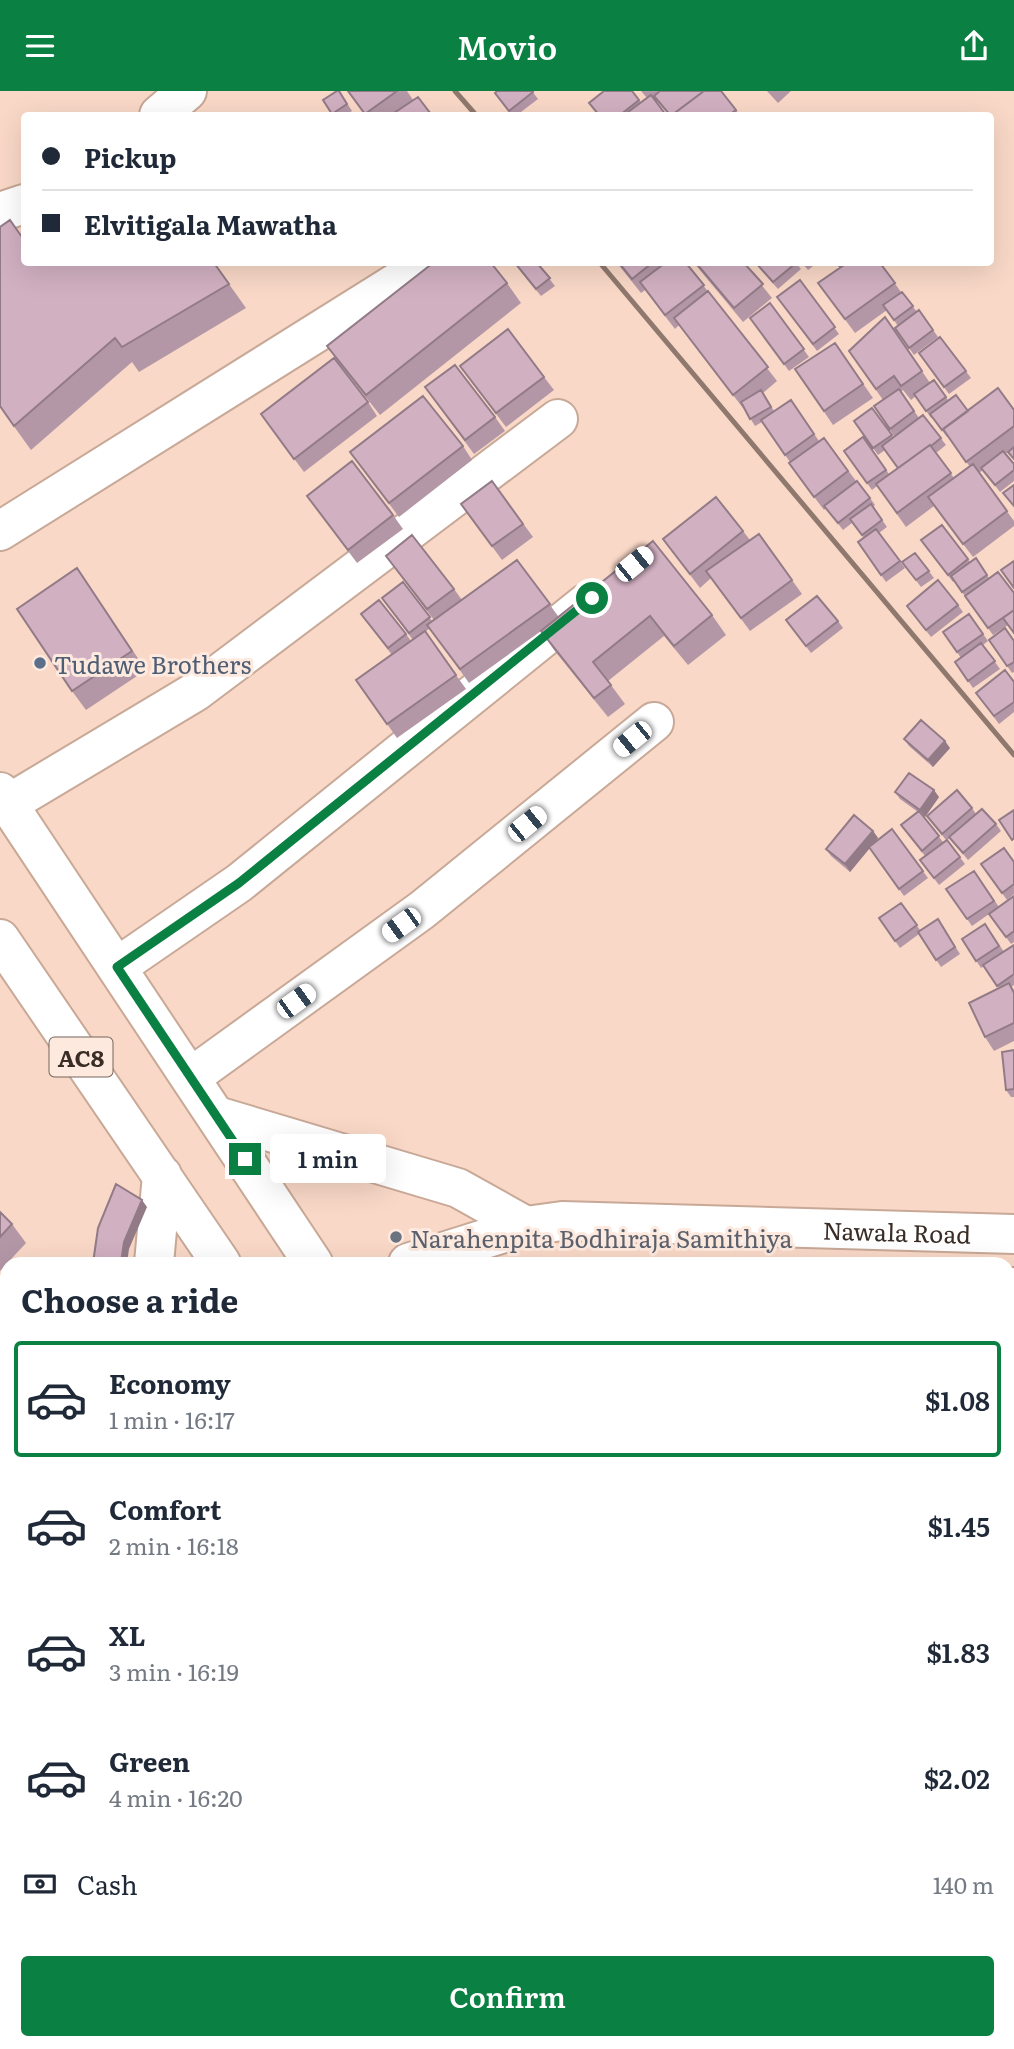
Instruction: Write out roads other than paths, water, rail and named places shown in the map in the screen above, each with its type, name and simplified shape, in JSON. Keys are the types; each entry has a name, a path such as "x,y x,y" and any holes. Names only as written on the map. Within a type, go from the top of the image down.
{"main road":[{"path":"162,112 187,91"},
{"path":"0,212 21,205"},
{"path":"0,531 423,266"},
{"path":"309,1257 4,798 195,692 558,419"},
{"path":"117,967 239,883 612,582"},
{"path":"191,1077 422,910 653,722"},
{"name":"AC8","path":"0,939 217,1257"},
{"path":"217,1116 458,1188 526,1226"},
{"path":"155,1257 162,1175"},
{"name":"Nawala Road","path":"427,1257 526,1226 562,1221 1014,1234"}],"railway":[{"path":"455,91 473,112"},
{"path":"603,266 1014,755"}],"place":[{"name":"Tudawe Brothers","path":"40,663"},
{"name":"Narahenpita Bodhiraja Samithiya","path":"396,1237"}]}
